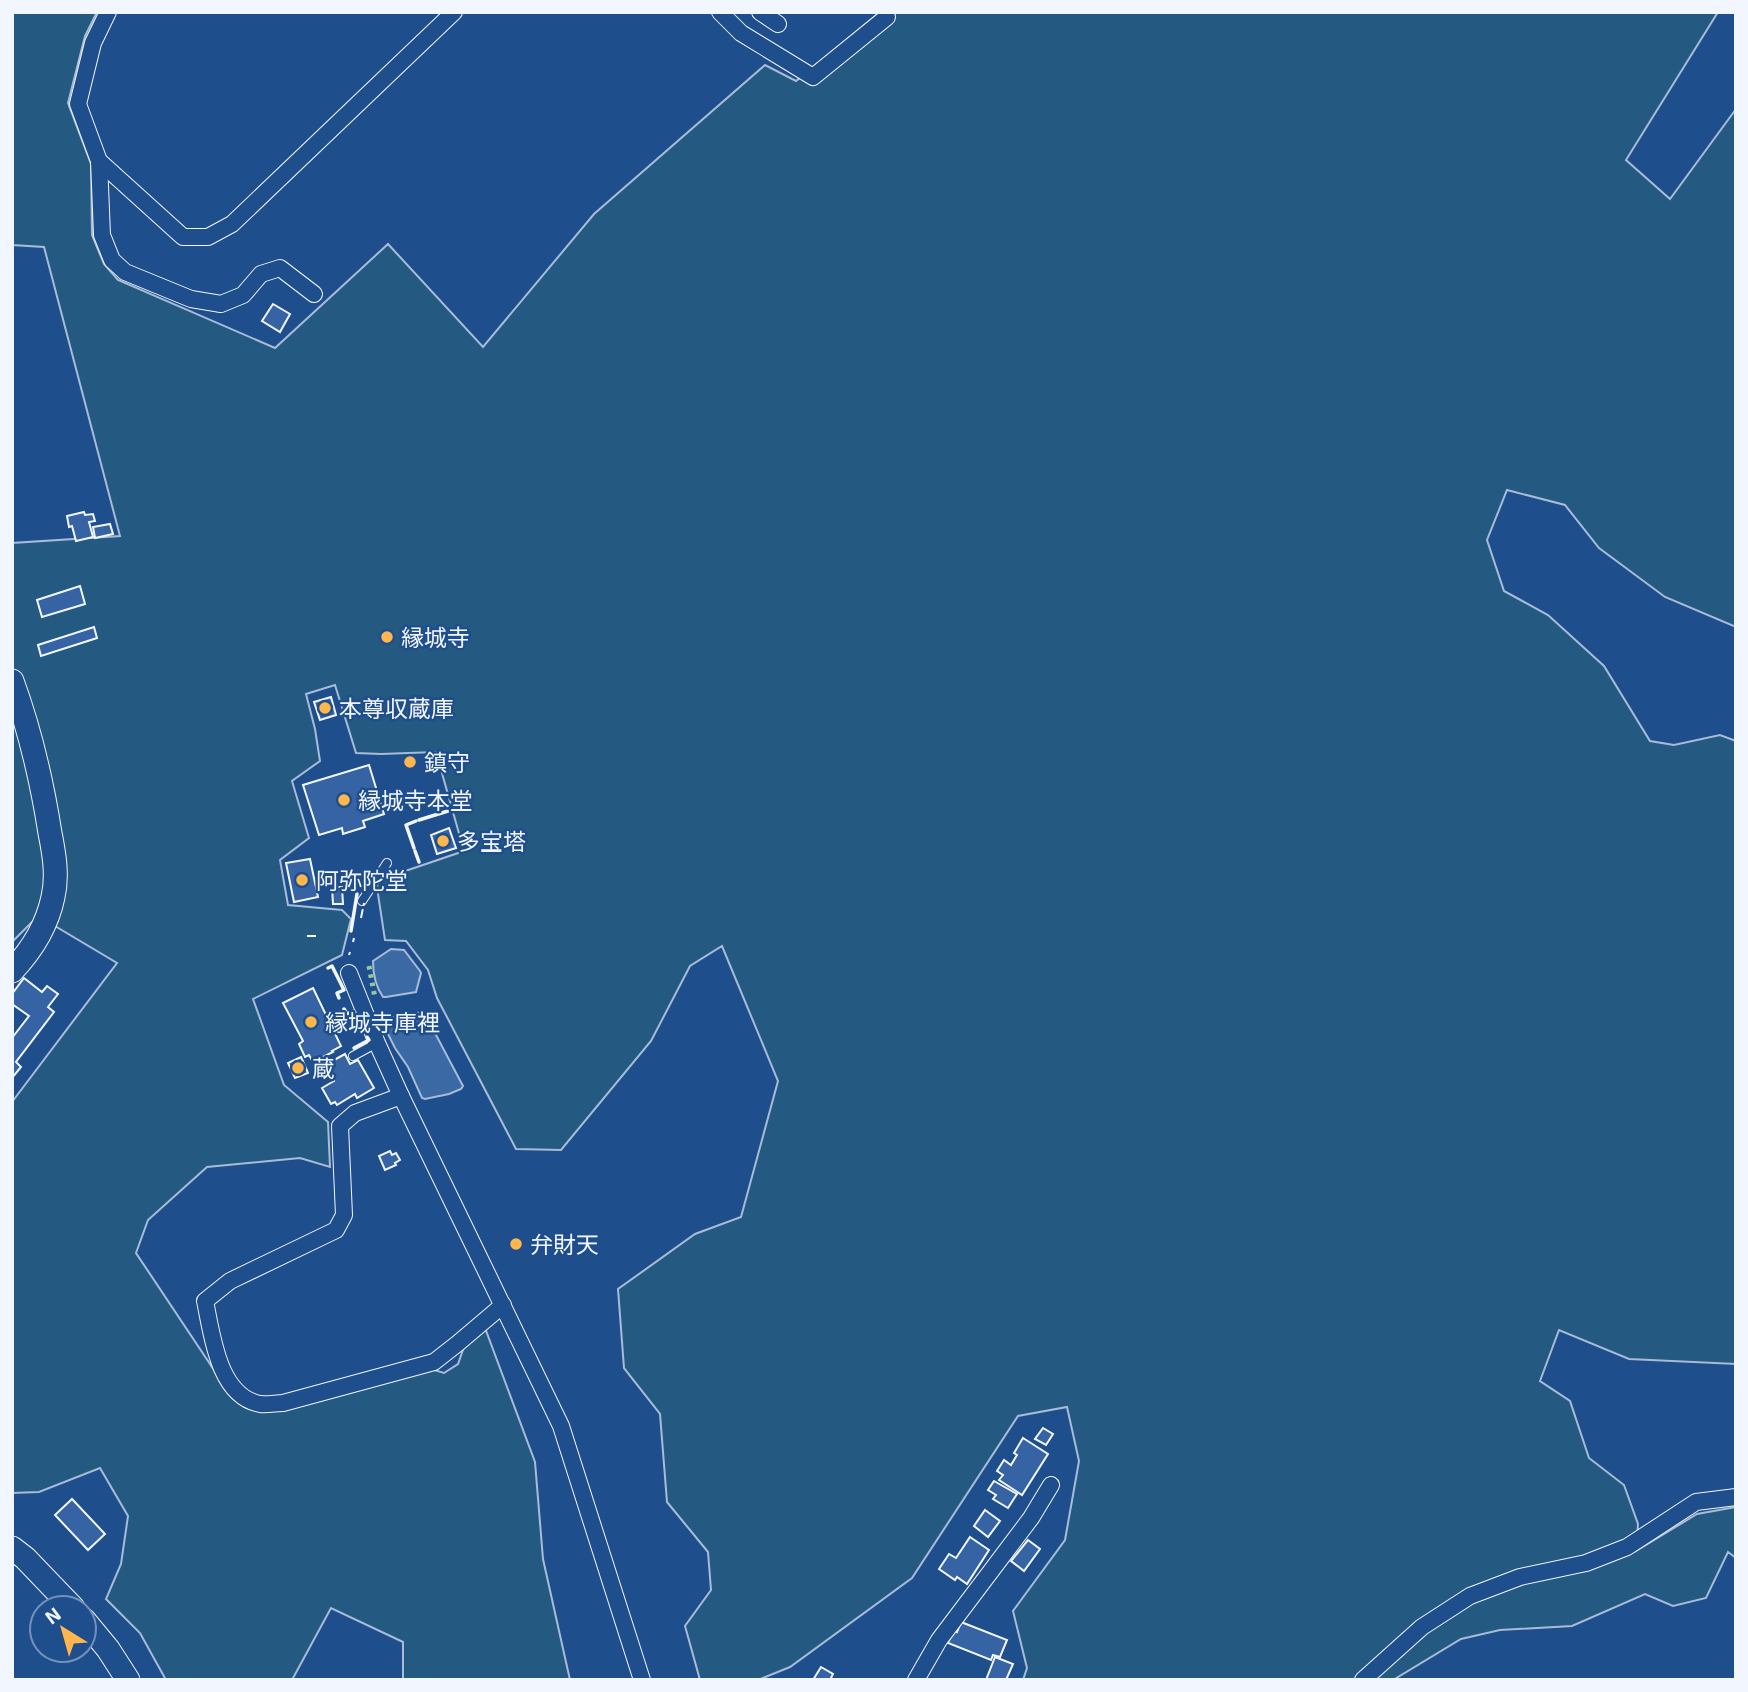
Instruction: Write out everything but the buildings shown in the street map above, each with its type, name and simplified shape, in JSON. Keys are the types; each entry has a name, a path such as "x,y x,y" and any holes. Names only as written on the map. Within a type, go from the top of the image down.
{"main road":[{"path":"12,681 22,708 45,802 55,860 54,894 45,926 26,957 12,971"},
{"path":"12,1548 60,1594"},
{"path":"98,1638 128,1680"}],"street":[{"path":"108,12 93,43 78,103 99,161 102,234 112,260 125,272 191,299 221,304 243,295 261,274 280,268 314,293"},
{"path":"99,161 183,237 208,237 232,224 454,12"},
{"path":"720,12 741,33 813,78 887,16"},
{"path":"760,12 778,24"},
{"path":"349,973 401,1096 561,1426 642,1680"},
{"path":"401,1096 355,1113 340,1126 344,1215 336,1230 230,1281 205,1301 218,1360 231,1384 243,1397 260,1404 283,1403 434,1362 503,1305"},
{"path":"916,1680 939,1640 1031,1518 1051,1485"},
{"path":"1363,1680 1422,1627 1471,1596 1520,1577 1586,1563 1627,1547 1696,1502 1736,1497"}],"lane":[{"path":"362,901 387,863"},
{"path":"353,1056 377,1043"}],"shaded area":[{"path":"12,12 97,12 85,36 68,103 91,164 92,235 104,264 118,280 275,348 388,244 483,347 594,214 765,65 796,81 880,12 1718,12 1626,160 1670,199 1736,109 1736,627 1665,597 1599,548 1565,505 1507,490 1487,540 1504,591 1548,615 1604,666 1650,741 1674,745 1720,735 1736,741 1736,1364 1629,1359 1559,1330 1540,1381 1570,1401 1589,1458 1624,1485 1638,1524 1636,1551 1697,1514 1736,1507 1736,1558 1728,1552 1706,1598 1673,1606 1645,1594 1572,1626 1500,1630 1461,1639 1393,1680 1023,1680 1027,1668 1013,1611 1065,1540 1079,1461 1067,1407 1018,1416 912,1578 790,1667 758,1680 700,1680 685,1626 711,1590 708,1552 667,1502 660,1414 624,1368 618,1289 695,1234 741,1217 778,1081 722,946 690,966 651,1041 561,1150 516,1149 437,998 428,970 406,941 385,940 376,881 464,851 436,752 356,753 335,685 306,694 320,761 292,781 309,838 280,860 288,905 342,910 351,919 342,955 253,999 284,1085 328,1122 330,1167 300,1158 207,1167 148,1220 136,1253 226,1388 261,1410 276,1411 431,1369 444,1373 458,1364 465,1344 485,1328 535,1462 543,1559 570,1680 403,1680 403,1642 331,1608 292,1680 166,1680 140,1633 106,1599 121,1564 128,1516 100,1468 39,1492 12,1493 12,1102 117,963 38,916 12,942 12,543 120,536 44,247 12,245"},
{"path":"391,949 404,950 420,971 416,992 383,997 375,980 373,961"},
{"path":"422,1012 463,1086 449,1094 425,1099 422,1098 382,1022 383,1019"}],"hedge":[{"path":"369,966 375,998"}],"fence":[{"path":"361,918 364,903"},
{"path":"307,936 316,936"},
{"path":"353,942 354,938"}],"wall":[{"path":"419,820 448,811"},
{"path":"414,848 406,825 416,821"},
{"path":"415,851 419,862"},
{"path":"351,931 357,894"},
{"path":"328,968 332,966 344,990 337,993 339,998"},
{"path":"344,1009 347,1014 354,1011 362,1027"},
{"path":"354,1048 369,1040 367,1037"}],"place":[{"name":"縁城寺","path":"387,637"},
{"name":"本尊収蔵庫","path":"325,708"},
{"name":"鎮守","path":"410,762"},
{"name":"縁城寺本堂","path":"344,800"},
{"name":"多宝塔","path":"443,841"},
{"name":"阿弥陀堂","path":"302,880"},
{"name":"縁城寺庫裡","path":"311,1022"},
{"name":"蔵","path":"298,1068"},
{"name":"弁財天","path":"516,1244"}]}
